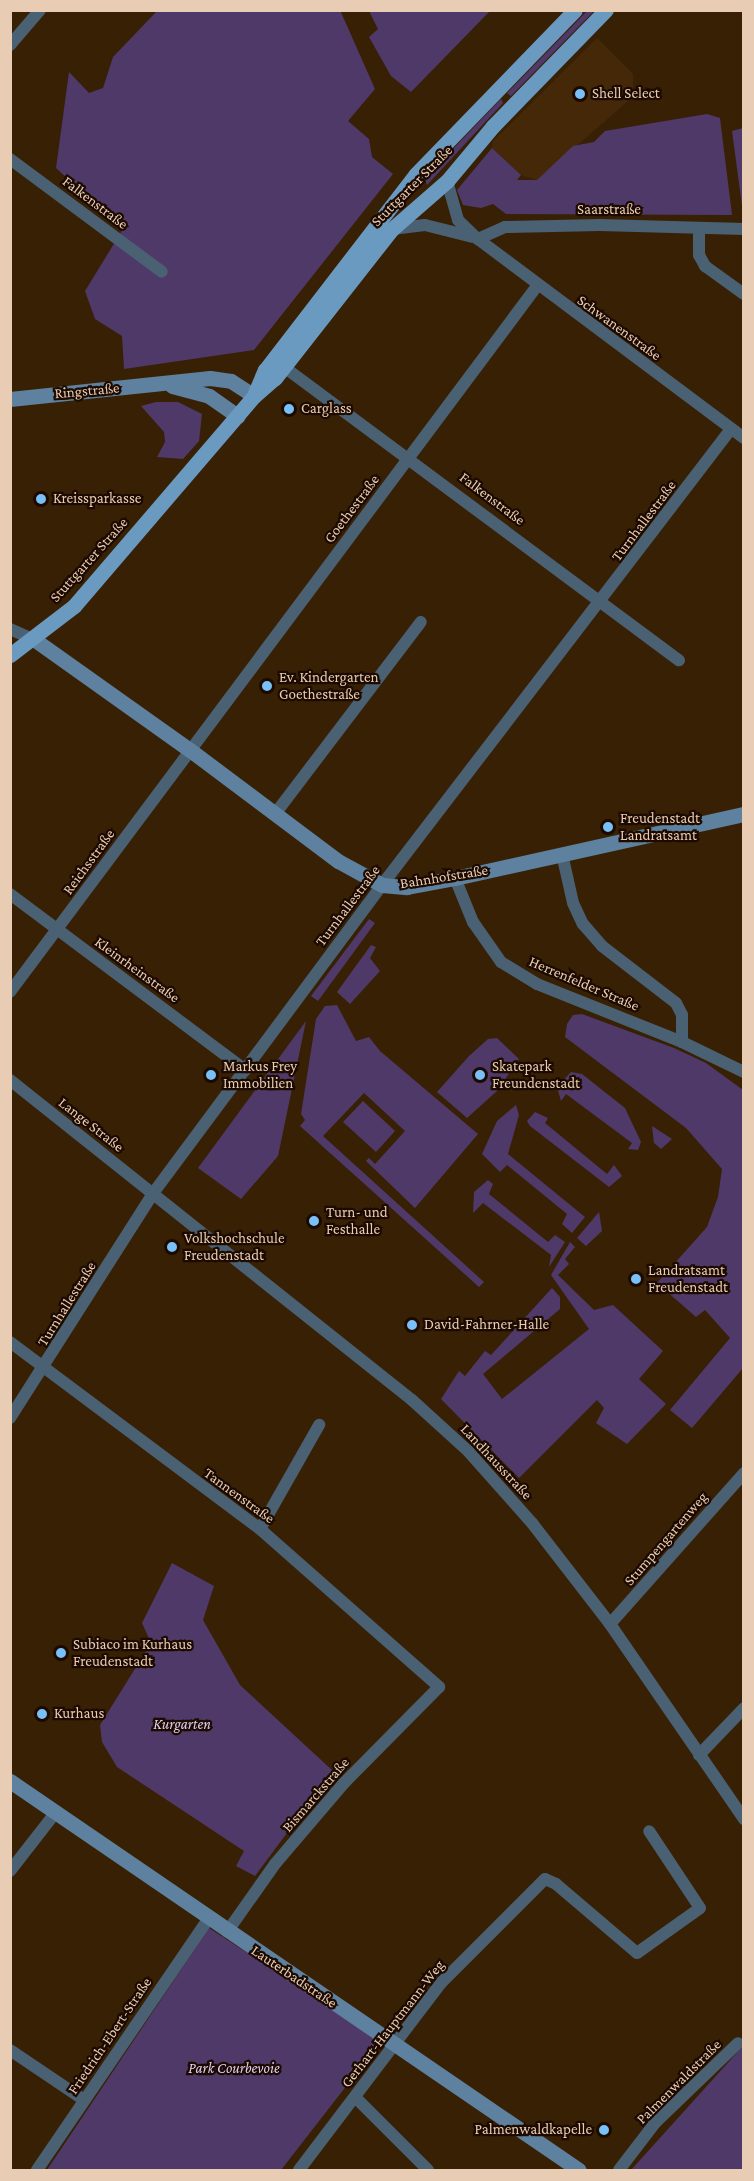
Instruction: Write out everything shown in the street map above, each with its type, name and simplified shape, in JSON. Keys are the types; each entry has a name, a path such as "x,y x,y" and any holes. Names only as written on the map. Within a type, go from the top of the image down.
{"main road":[{"name":"Stuttgarter Straße","path":"254,396 265,370 416,174 575,10"},
{"name":"Stuttgarter Straße","path":"10,655 35,640 74,606 254,396 284,367 392,229 447,182 493,126 606,10"},
{"path":"392,229 417,185 416,174"}],"street":[{"path":"11,44 40,10"},
{"name":"Falkenstraße","path":"10,159 162,272"},
{"name":"Schwanenstraße","path":"447,182 458,220 478,239 537,286 744,438"},
{"name":"Schwanenstraße","path":"392,229 425,225 478,239"},
{"name":"Saarstraße","path":"478,239 505,227 609,225 744,229"},
{"path":"699,229 699,255 705,266 744,294"},
{"name":"Goethestraße","path":"190,750 537,286"},
{"name":"Falkenstraße","path":"284,367 410,457 679,660"},
{"name":"Ringstraße","path":"10,399 220,378 254,396"},
{"name":"Ringstraße","path":"164,385 209,396 238,416"},
{"name":"Turnhallestraße","path":"10,1418 44,1371 154,1192 382,885 603,601 731,429"},
{"path":"275,814 421,622"},
{"path":"10,629 35,640"},
{"name":"Bahnhofstraße","path":"35,640 190,750 360,876 382,885 407,887 455,878 744,814"},
{"name":"Reichsstraße","path":"10,992 190,750"},
{"path":"562,854 573,903 583,924 602,946 676,1003 682,1015 682,1042"},
{"name":"Herrenfelder Straße","path":"455,878 473,922 501,962 537,984 682,1042 744,1072"},
{"name":"Kleinrheinstraße","path":"10,894 245,1070"},
{"name":"Lange Straße","path":"12,1084 154,1192"},
{"name":"Landhausstraße","path":"154,1192 420,1406 468,1451 532,1523 610,1624 744,1819"},
{"name":"Tannenstraße","path":"10,1342 44,1371 260,1529 439,1687"},
{"path":"260,1529 320,1425"},
{"name":"Stumpengartenweg","path":"610,1624 744,1473"},
{"name":"Bismarckstraße","path":"227,1932 275,1864 344,1783 439,1687"},
{"path":"699,1755 744,1708"},
{"name":"Lauterbadstraße","path":"10,1781 227,1932 579,2170"},
{"path":"10,1871 56,1812"},
{"name":"Gerhart-Hauptmann-Weg","path":"299,2170 441,1983 545,1879 556,1884 637,1953 700,1908 649,1831"},
{"name":"Friedrich-Ebert-Straße","path":"37,2170 208,1919"},
{"name":"Palmenwaldstraße","path":"620,2170 655,2123 738,2043"},
{"path":"10,2050 84,2100"},
{"path":"354,2097 428,2170"}],"shaded area":[{"path":"597,38 633,74 633,97 537,180 521,175 492,148 493,141"}],"green space":[{"path":"340,10 375,89 348,121 369,139 372,157 393,174 254,350 124,369 122,336 95,319 85,291 123,229 56,168 69,72 89,93 103,88 113,57 157,11"},
{"path":"369,11 490,11 411,92 391,76 369,37 378,29"},
{"path":"587,11 594,11 511,96 507,93"},
{"path":"501,99 503,103 427,185 425,178"},
{"path":"707,114 720,118 732,215 506,214 493,204 481,208 463,205 457,190 492,148 521,175 517,180 537,180 573,146 594,142 605,131"},
{"path":"743,128 744,213 732,131"},
{"path":"156,402 178,402 202,414 199,441 183,459 157,457 165,442 164,432 141,406"},
{"path":"369,919 375,923 318,1001 311,996"},
{"path":"371,945 376,947 370,958 380,971 350,1004 337,992"},
{"path":"337,1005 356,1041 369,1037 380,1051 478,1134 415,1208 366,1161 369,1158 375,1164 405,1131 364,1093 323,1136 484,1282 479,1287 300,1126 305,1120 301,1114 316,1019 325,1006"},
{"path":"582,1014 674,1048 706,1063 743,1090 743,1368 692,1428 670,1410 730,1338 705,1310 696,1317 657,1283 707,1227 718,1197 722,1169 686,1128 565,1037 567,1024 573,1015"},
{"path":"306,1021 278,1156 241,1199 198,1168"},
{"name":"Skatepark Freundenstadt","path":"497,1038 519,1059 497,1091 467,1118 437,1092 469,1056 488,1039"},
{"path":"571,1072 582,1074 625,1108 641,1142 638,1150 628,1149 632,1143 566,1094 561,1101 557,1087"},
{"path":"363,1101 395,1131 376,1152 343,1122"},
{"path":"516,1105 519,1115 508,1154 585,1217 572,1233 562,1224 567,1214 507,1165 500,1172 482,1154 497,1121"},
{"path":"535,1112 548,1118 545,1123 607,1174 614,1165 622,1176 609,1187 530,1126 527,1121"},
{"path":"652,1126 672,1139 661,1149 654,1143"},
{"path":"488,1180 493,1184 489,1194 548,1242 555,1235 565,1242 549,1267 551,1255 483,1203 473,1213 474,1192"},
{"path":"599,1212 602,1231 586,1246 577,1238"},
{"path":"570,1242 575,1247 565,1259 569,1264 558,1275 594,1310 613,1305 663,1351 639,1379 666,1404 627,1444 596,1423 604,1408 597,1400 519,1478 441,1399 459,1371 465,1376 485,1351 491,1355 552,1288 560,1297 560,1309 483,1374 502,1399 589,1329 551,1275"},
{"name":"Kurgarten","path":"172,1563 214,1586 203,1620 240,1685 333,1771 255,1876 236,1866 244,1851 117,1767 102,1742 100,1725 151,1643 142,1623"},
{"name":"Park Courbevoie","path":"209,1928 382,2040 281,2170 47,2170"},
{"path":"743,2046 743,2170 631,2170"}],"place":[{"name":"Shell Select","path":"580,94"},
{"name":"Carglass","path":"289,409"},
{"name":"Kreissparkasse","path":"41,499"},
{"name":"Ev. Kindergarten Goethestraße","path":"267,686"},
{"name":"Freudenstadt Landratsamt","path":"608,827"},
{"name":"Markus Frey Immobilien","path":"211,1075"},
{"name":"Skatepark Freundenstadt","path":"480,1075"},
{"name":"Turn- und Festhalle","path":"314,1221"},
{"name":"Volkshochschule Freudenstadt","path":"172,1247"},
{"name":"Landratsamt Freudenstadt","path":"636,1279"},
{"name":"David-Fahrner-Halle","path":"412,1325"},
{"name":"Subiaco im Kurhaus Freudenstadt","path":"61,1653"},
{"name":"Kurhaus","path":"42,1714"},
{"name":"Palmenwaldkapelle","path":"604,2130"}]}
